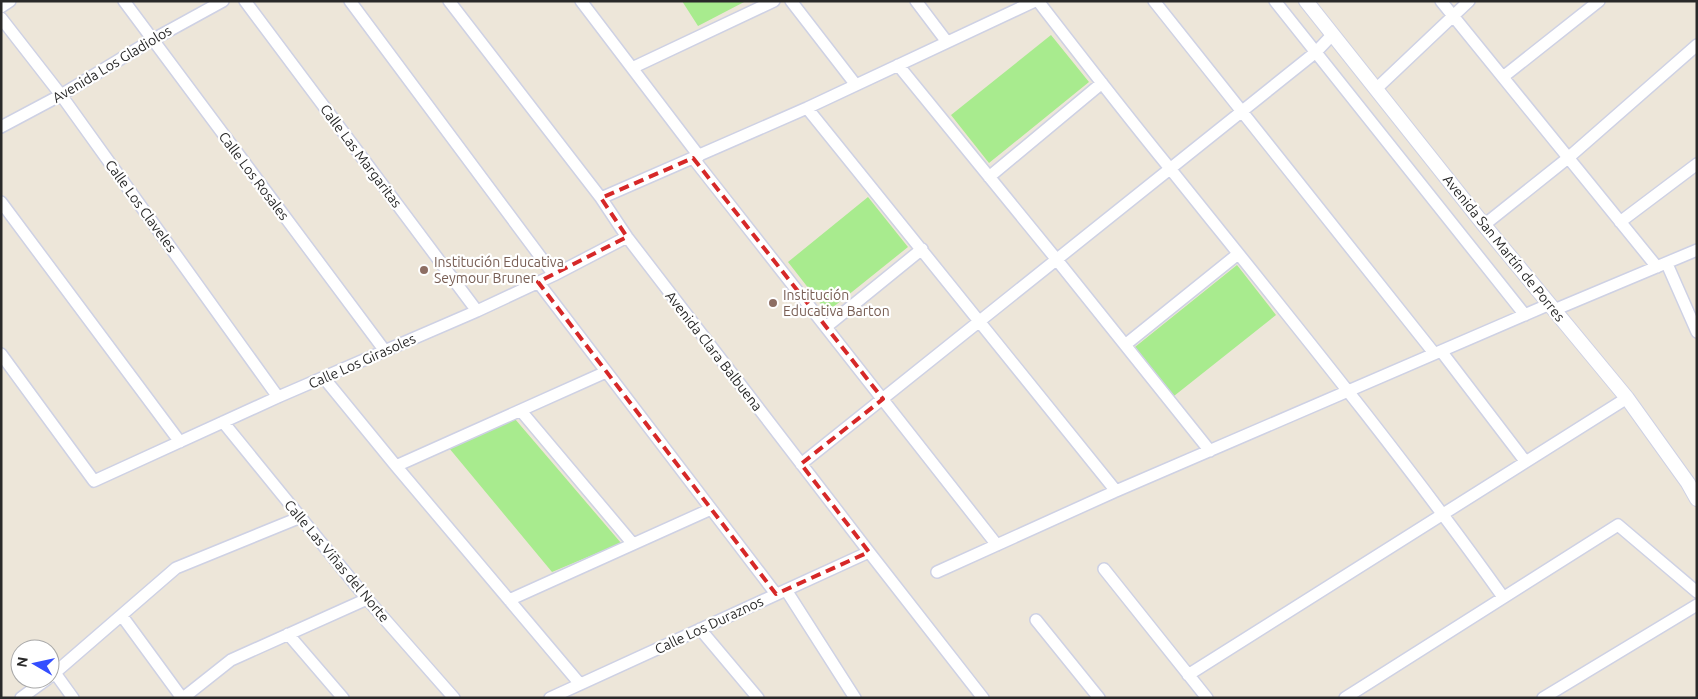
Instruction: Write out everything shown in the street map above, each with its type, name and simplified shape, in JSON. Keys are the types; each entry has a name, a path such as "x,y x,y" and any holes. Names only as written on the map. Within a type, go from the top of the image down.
{"street":[{"path":"1,7 10,1"},
{"name":"Calle Los Rosales","path":"124,1 385,350"},
{"name":"Avenida Los Gladiolos","path":"1,127 62,95 152,40 223,1"},
{"name":"Calle Las Margaritas","path":"245,1 477,311"},
{"path":"350,1 554,275"},
{"name":"Avenida Clara Balbuena","path":"449,1 602,198 627,237 983,698"},
{"path":"581,1 696,157 997,545"},
{"path":"632,68 774,1"},
{"path":"791,1 856,85"},
{"path":"916,1 947,42"},
{"path":"1154,1 1241,112 1525,461"},
{"path":"1275,1 1525,315"},
{"name":"Avenida San Martín de Porres","path":"1306,1 1484,225 1626,398 1697,499"},
{"path":"1442,1 1620,222 1662,266 1697,332"},
{"path":"1376,89 1469,1"},
{"path":"1503,77 1599,1"},
{"path":"602,198 807,108 1031,2 1102,83 1349,391 1444,514 1503,597"},
{"name":"Calle Los Claveles","path":"1,18 62,95 278,397"},
{"path":"801,464 981,322 1316,52 1333,34"},
{"path":"1484,225 1568,158 1697,45"},
{"path":"898,65 1058,260 1210,451"},
{"path":"990,177 1102,83"},
{"path":"807,108 1116,491"},
{"path":"1620,222 1697,164"},
{"path":"1,202 180,442"},
{"name":"Calle Los Girasoles","path":"1,354 94,481 278,397 477,311 554,275 627,237"},
{"path":"826,326 922,249"},
{"path":"937,572 1116,491 1525,315 1552,307 1662,266 1697,250"},
{"path":"1125,345 1238,254"},
{"path":"538,282 711,509 781,592 855,698"},
{"path":"396,466 606,372"},
{"path":"324,378 580,684"},
{"path":"1188,675 1626,398"},
{"path":"521,411 633,544"},
{"name":"Calle Las Viñas del Norte","path":"222,422 367,599 454,698"},
{"path":"509,600 711,509"},
{"path":"60,668 176,568 300,517"},
{"path":"1347,697 1618,525 1697,592"},
{"name":"Calle Los Duraznos","path":"550,698 869,552"},
{"path":"1104,569 1207,698"},
{"path":"122,616 182,698 231,660 367,599"},
{"path":"1543,698 1697,605"},
{"path":"1036,620 1099,698"},
{"path":"700,629 758,698"},
{"path":"288,634 343,698"},
{"path":"60,686 73,698"},
{"path":"22,698 33,689"}],"highlighted area":[{"path":"693,158 883,399 801,464 869,552 776,594 538,282 627,237 601,198"}],"green space":[{"path":"682,1 746,1 698,26"},
{"path":"1051,35 1089,82 989,163 951,115"},
{"path":"868,197 908,247 827,312 788,262"},
{"path":"1237,265 1276,315 1174,396 1135,347"},
{"path":"515,419 621,543 552,572 449,448"}],"place":[{"name":"Institución Educativa Seymour Bruner","path":"424,270"},
{"name":"Institución Educativa Barton","path":"773,303"}]}
